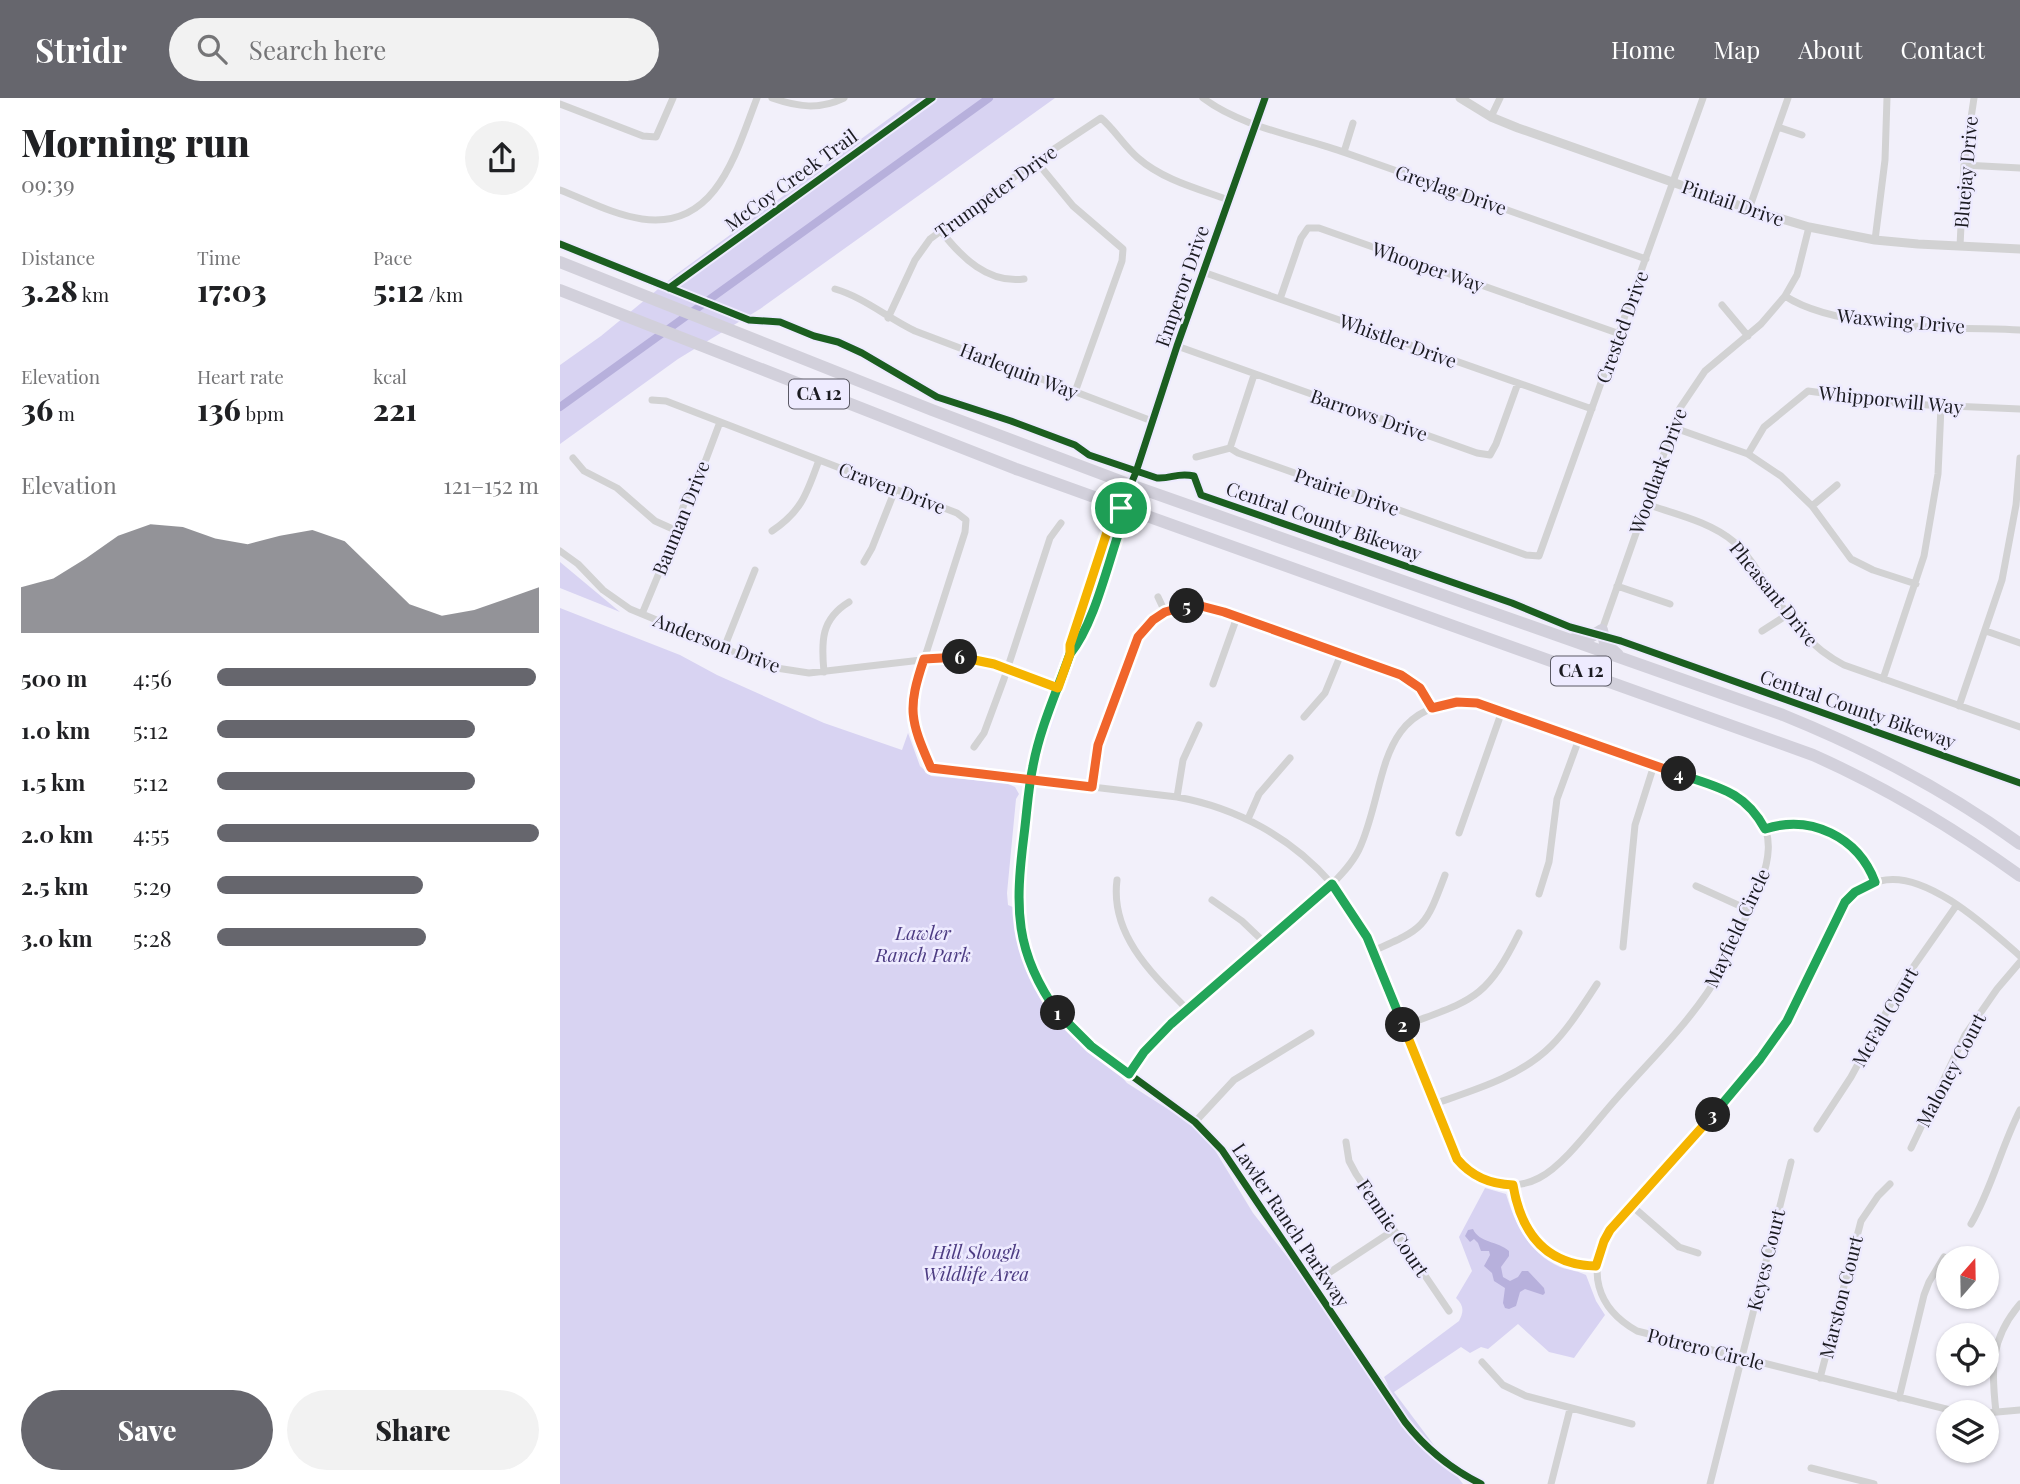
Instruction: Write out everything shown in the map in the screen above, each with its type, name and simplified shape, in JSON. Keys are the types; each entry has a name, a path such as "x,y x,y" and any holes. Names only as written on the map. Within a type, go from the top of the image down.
{"highway":[{"name":"CA 12","path":"560,262 708,323 1131,485 1783,715 1860,748 1940,791 2020,844"},
{"name":"CA 12","path":"560,290 940,441 1813,755 1907,801 1956,831 2020,876"},
{"path":"1566,639 1585,639 1602,630 1605,643 1620,658"}],"street":[{"path":"560,104 643,136 656,137 673,98"},
{"path":"560,190 642,219 669,218 691,211 704,203 720,185 757,98"},
{"path":"772,98 812,108 830,105 844,98"},
{"name":"Greylag Drive","path":"1203,98 1222,111 1256,124 1344,152 1646,259"},
{"name":"Emperor Drive","path":"1131,485 1265,98"},
{"name":"Pintail Drive","path":"1460,98 1491,117 1809,228 1875,240 2020,249"},
{"path":"1491,117 1500,98"},
{"name":"Crested Drive","path":"1539,556 1703,98"},
{"path":"1749,209 1788,98"},
{"path":"1875,240 1885,160 1887,98"},
{"name":"Bluejay Drive","path":"1960,246 1964,166 1974,98"},
{"name":"Trumpeter Drive","path":"888,317 915,260 930,239 1036,161 1101,118 1128,149 1155,170 1229,200"},
{"path":"1344,152 1353,123"},
{"path":"1778,127 1802,135"},
{"path":"1036,161 1073,206 1123,249 1122,261 1075,392"},
{"path":"1964,166 2020,168"},
{"name":"Whooper Way","path":"1280,299 1301,239 1308,228 1319,228 1620,334"},
{"name":"Woodlark Drive","path":"1602,630 1680,408 1706,371 1761,324 1785,296 1797,275 1809,228"},
{"path":"941,231 962,256 984,271 1003,278 1024,279"},
{"name":"Whistler Drive","path":"1203,272 1592,409"},
{"name":"Harlequin Way","path":"835,289 853,294 915,331 1152,421"},
{"name":"Waxwing Drive","path":"1785,296 1800,306 1848,318 1886,323 2020,330"},
{"path":"1722,305 1748,336"},
{"name":"Barrows Drive","path":"1177,346 1477,453 1490,455 1518,383"},
{"path":"1196,457 1230,448 1254,374"},
{"name":"Whipporwill Way","path":"1748,454 1764,427 1808,391 1865,400 1941,407 2020,409"},
{"name":"Craven Drive","path":"652,400 666,401 957,513 966,520 965,531 924,659"},
{"path":"1883,679 1924,556 1936,494 1941,407"},
{"name":"Bauman Drive","path":"642,614 686,498 705,462 720,422"},
{"path":"1672,427 1748,454 1781,476 1812,506 1851,559 1873,570 1916,584"},
{"name":"Prairie Drive","path":"1230,448 1526,555 1539,556"},
{"path":"573,458 584,471 617,488 655,521 675,530"},
{"path":"1959,706 1986,631 2007,557 2016,505 2020,458"},
{"path":"772,531 797,512 819,460"},
{"name":"Lawler Ranch Parkway","path":"1131,485 1121,508 1122,523 1092,613 1070,654 1039,745 1031,779 1018,902 1025,947 1032,970 1057,1012 1091,1046 1195,1122 1222,1150 1415,1435 1443,1461 1481,1484"},
{"path":"1812,506 1837,485"},
{"path":"864,562 895,489"},
{"name":"Pheasant Drive","path":"1646,504 1711,527 1732,540 1745,552 1787,615 1808,641 1827,657 2020,727"},
{"path":"974,747 984,733 1050,538 1061,523"},
{"name":"Anderson Drive","path":"560,551 617,601 770,667 824,672 956,656 976,659 1058,688"},
{"path":"724,648 755,570"},
{"path":"1616,586 1670,604"},
{"path":"1158,597 1165,612"},
{"path":"824,672 823,647 829,619 835,611 849,602"},
{"path":"1092,787 1098,745 1132,649 1144,627 1165,612 1176,608 1201,606 1401,675 1420,688 1432,708"},
{"path":"1762,631 1787,615"},
{"path":"1213,684 1237,617"},
{"path":"1986,631 2020,643"},
{"path":"1304,717 1325,694 1341,654"},
{"path":"924,659 913,694 912,709 931,768 1177,797 1214,806 1248,819 1292,845 1332,884 1355,917 1373,951 1451,1147 1465,1169 1487,1181 1513,1185 1519,1214 1536,1241 1559,1258 1574,1264 1596,1266 1604,1241 1760,1059 1787,1021 1845,902 1855,892 1875,882 1903,879 1916,882 1956,906 2020,956"},
{"path":"1129,1074 1156,1039 1187,1009 1332,884 1352,861 1360,848 1385,763 1395,739 1410,721 1432,708 1466,701 1502,711 1723,789 1740,797 1751,807 1765,829 1790,824 1807,825 1832,833 1865,861 1875,882"},
{"path":"1459,833 1502,711"},
{"path":"1177,797 1183,760 1199,725"},
{"path":"1539,894 1549,862 1557,799 1578,739"},
{"path":"1248,819 1264,788 1290,758"},
{"path":"1623,947 1634,825 1654,765"},
{"name":"Mayfield Circle","path":"1513,1185 1538,1179 1564,1158 1682,1025 1716,979 1768,867 1765,829"},
{"path":"1373,951 1417,930 1434,905 1445,875"},
{"path":"1117,880 1116,907 1126,937 1187,1009"},
{"path":"1696,886 1749,910"},
{"path":"1212,900 1242,921 1264,942"},
{"name":"McFall Court","path":"1817,1129 1850,1077 1902,983 1956,906"},
{"path":"1404,1026 1469,1000 1482,991 1500,971 1519,933"},
{"name":"Maloney Court","path":"1911,1148 1965,1035 1997,989 2020,962"},
{"path":"1434,1104 1505,1077 1536,1059 1561,1035 1597,984"},
{"path":"1195,1122 1234,1080 1311,1033"},
{"path":"1971,1224 1986,1196 2002,1148 2020,1110"},
{"name":"Fennie Court","path":"1346,1142 1349,1161 1449,1311"},
{"name":"Keyes Court","path":"1710,1484 1791,1163"},
{"name":"Marston Court","path":"1820,1378 1861,1221 1890,1184"},
{"path":"1632,1206 1679,1247 1698,1253"},
{"path":"1312,1284 1394,1230"},
{"name":"Potrero Circle","path":"1596,1266 1604,1302 1613,1315 1637,1331 1936,1407"},
{"path":"1899,1398 1924,1295 1936,1269"},
{"path":"1995,1400 1992,1372 1994,1356 2004,1326 2020,1304"},
{"path":"1482,1362 1503,1385 1516,1392 1632,1424"},
{"path":"1550,1484 1570,1409"},
{"path":"1999,1412 2020,1410"},
{"path":"1811,1468 1874,1484"}],"green space":[{"path":"917,98 1055,98 760,309 678,359 560,444 560,365 601,336 674,276"},
{"path":"560,562 620,612 560,588"},
{"name":"Hill Slough Wildlife Area","path":"560,608 680,655 717,675 824,723 902,750 908,733 920,766 931,776 1006,783 1015,787 1019,794 1016,799 1007,893 1008,905 1022,911 1022,948 1060,1007 1127,1083 1204,1132 1253,1213 1389,1387 1384,1377 1461,1318 1462,1306 1456,1298 1472,1271 1459,1237 1485,1188 1506,1194 1519,1227 1539,1254 1560,1267 1586,1275 1596,1301 1605,1315 1574,1358 1549,1352 1518,1324 1488,1349 1481,1347 1470,1353 1461,1347 1394,1392 1463,1484 560,1484"}],"shaded area":[{"path":"1473,1229 1480,1237 1509,1251 1509,1256 1501,1267 1503,1277 1510,1281 1522,1271 1528,1271 1544,1288 1545,1293 1543,1295 1525,1289 1520,1292 1516,1306 1505,1308 1505,1288 1494,1281 1492,1273 1484,1266 1490,1255 1489,1251 1481,1251 1474,1239 1470,1242 1465,1236 1468,1230"}],"waterway":[{"path":"560,407 989,98"}],"cycle path":[{"name":"McCoy Creek Trail","path":"669,288 932,98"},
{"path":"1265,98 1177,346 1136,472 1121,508 1111,520 1033,766 1019,879 1020,926 1032,970 1045,994 1072,1029 1091,1046 1195,1122 1222,1150 1405,1422 1440,1458 1481,1484"},
{"name":"Central County Bikeway","path":"560,244 749,320 780,322 814,336 838,342 937,397 1075,445 1089,455 1157,478 1194,476 1201,495 1512,603 1570,627 1621,641 2020,783"}],"route":[{"path":"1121,508 1111,520 1058,688 976,659 956,656 924,659 913,694 912,709 921,746 931,768 938,771 950,769 1020,778 1031,779 1079,785 1092,787 1098,745 1132,649 1144,627 1165,612 1188,606 1201,606 1401,675 1420,688 1432,708 1466,701 1477,703 1723,789 1740,797 1751,807 1765,829 1790,824 1820,828 1843,840 1865,861 1875,882 1855,892 1845,902 1808,981 1774,1041 1610,1230 1596,1266 1574,1264 1546,1250 1527,1229 1519,1214 1513,1185 1502,1185 1475,1176 1457,1159 1367,937 1332,884 1187,1009 1144,1052 1129,1074 1072,1029 1045,994 1032,970 1025,947 1018,902 1019,879 1031,779 1033,766 1070,654 1092,613 1122,523 1121,508"}],"park label":[{"name":"Lawler Ranch Park","path":"923,944"}]}
